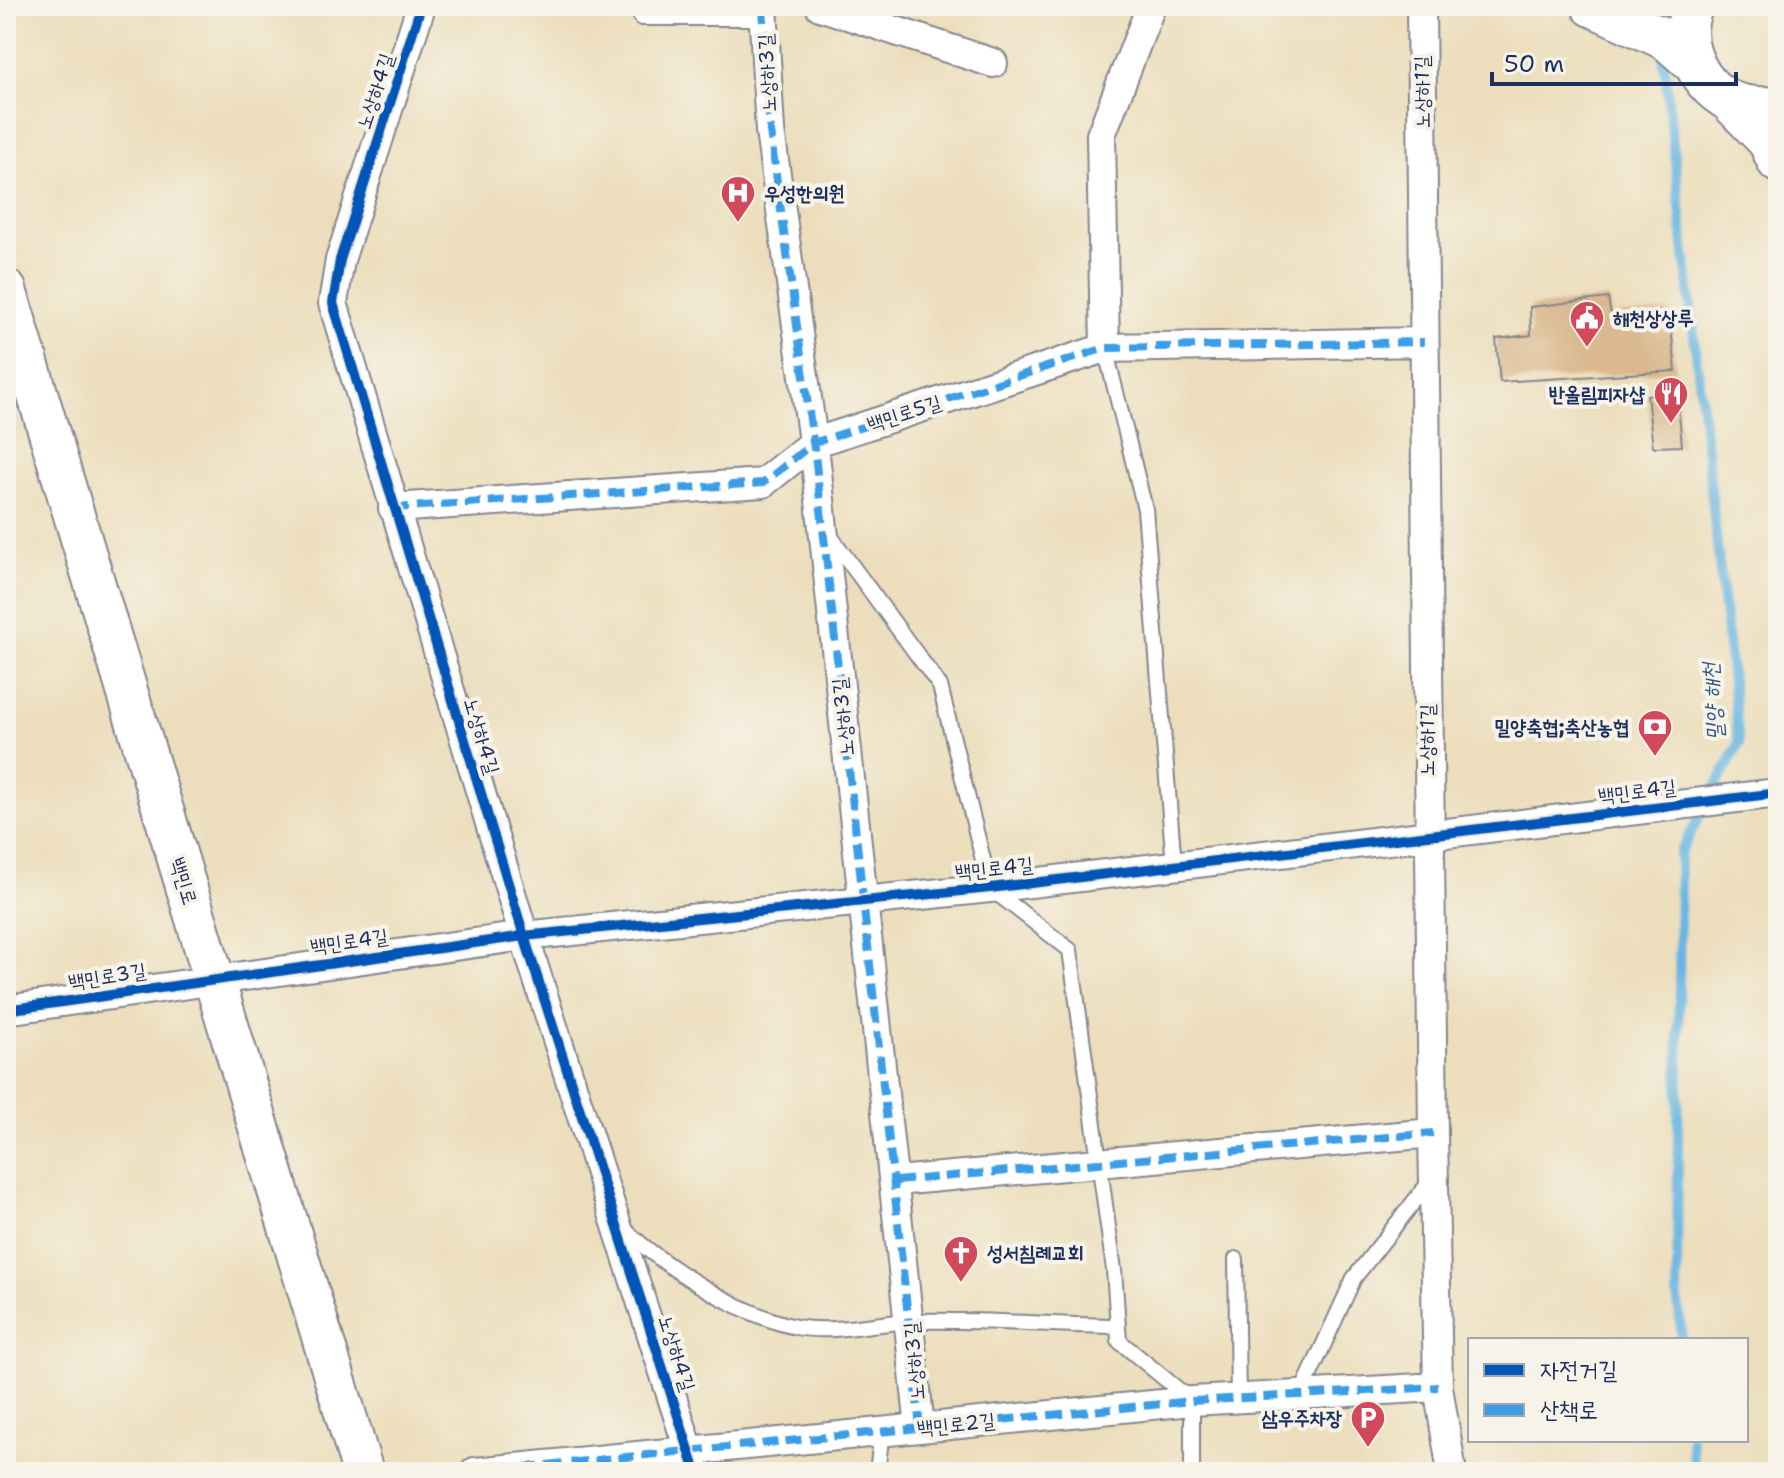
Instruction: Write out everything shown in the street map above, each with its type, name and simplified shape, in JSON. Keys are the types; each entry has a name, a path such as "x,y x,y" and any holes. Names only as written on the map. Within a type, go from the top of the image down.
{"street":[{"name":"노상하4길","path":"421,6 340,260 333,303 524,936 693,1461"},
{"path":"820,6 993,63"},
{"path":"1105,348 1101,135 1151,6"},
{"name":"노상하1길","path":"1421,6 1428,833 1438,1387 1452,1472"},
{"path":"1592,6 1667,40 1694,64 1708,85 1729,101 1768,141 1778,162"},
{"path":"1693,6 1687,39 1694,64"},
{"name":"노상하3길","path":"763,12 770,131 823,526 862,898 896,1181 920,1428"},
{"path":"1729,101 1754,108 1778,107"},
{"name":"백민로","path":"6,290 363,1472"},
{"name":"백민로5길","path":"393,508 763,483 813,443 1105,348 1424,342"},
{"name":"백민로4길","path":"213,977 524,936 862,898 990,888 1778,793"},
{"name":"백민로3길","path":"6,1010 213,977"},
{"path":"896,1181 1433,1133"},
{"name":"백민로2길","path":"475,1472 693,1461 882,1431 1192,1401 1438,1387"}],"lane":[{"path":"641,18 707,12 763,12"},
{"path":"1105,348 1145,509 1174,865"},
{"path":"823,526 940,686 990,888 1070,950 1101,1163 1119,1341 1192,1401 1192,1472"},
{"path":"1301,1394 1354,1278 1434,1176"},
{"path":"616,1221 646,1249 695,1280 754,1312 797,1327 858,1328 910,1321 1118,1326"},
{"path":"1236,1259 1238,1398"},
{"path":"877,1472 882,1431"}],"building":[{"path":"1608,298 1611,315 1669,311 1676,371 1500,382 1496,339 1531,335 1530,307"},
{"path":"1677,392 1682,446 1653,447 1647,395"}],"waterway":[{"name":"밀양 해천","path":"1663,53 1739,744 1680,853 1677,1292 1682,1338"},
{"name":"밀양 해천","path":"1691,1442 1694,1472"}],"marked path":[{"path":"763,6 770,131 816,463 920,1428"},
{"path":"393,508 763,483 813,443 1105,348 1424,342"},
{"path":"896,1181 1433,1133"},
{"path":"475,1472 1192,1401 1438,1387"}],"cycle path":[{"path":"421,6 340,260 333,303 524,936 696,1472"},
{"path":"6,1010 524,936 990,888 1778,793"}],"place":[{"name":"우성한의원","path":"738,224"},
{"name":"해천상상루","path":"1587,349"},
{"name":"반올림피자샵","path":"1671,425"},
{"name":"밀양축협;축산농협","path":"1655,758"},
{"name":"성서침례교회","path":"961,1284"},
{"name":"삼우주차장","path":"1368,1449"}]}
